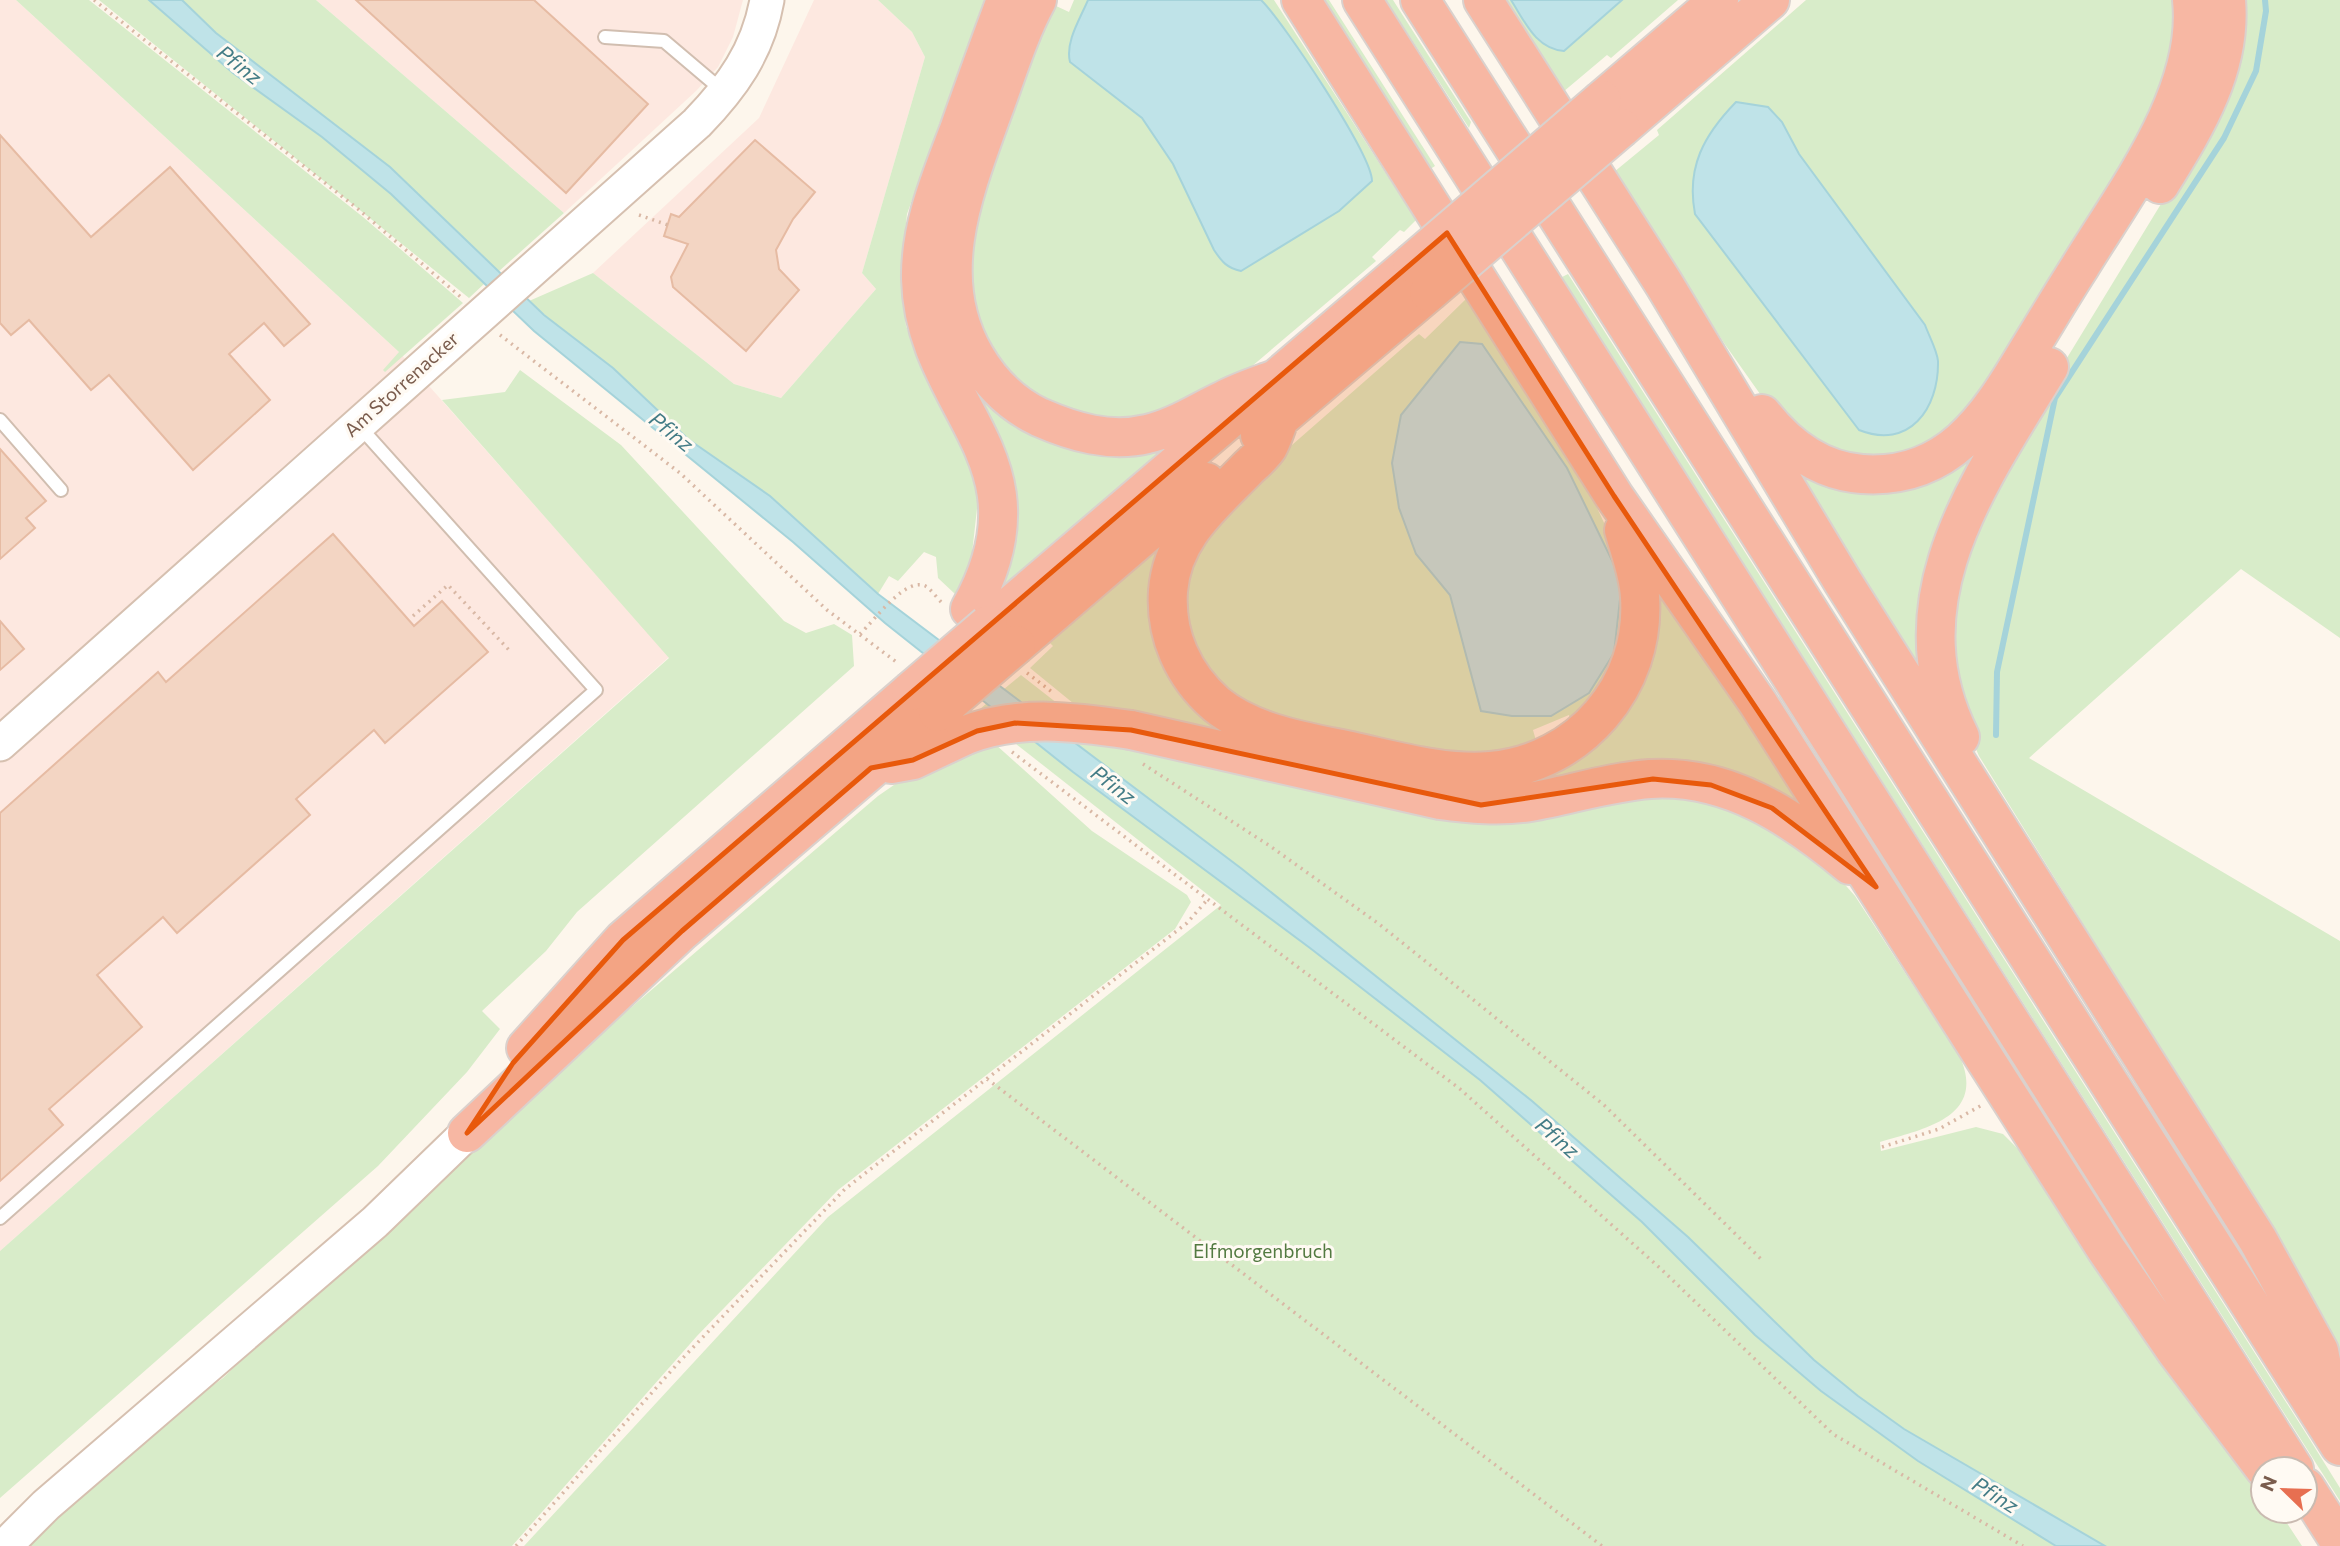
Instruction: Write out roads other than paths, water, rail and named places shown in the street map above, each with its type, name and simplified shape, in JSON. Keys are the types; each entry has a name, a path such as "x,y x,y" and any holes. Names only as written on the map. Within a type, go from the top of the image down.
{"highway":[{"path":"988,631 980,590 996,544 998,502 982,441 943,365 928,323 923,300 923,253 932,206 1006,0"},
{"path":"1037,0 962,198 951,255 954,310 963,337 982,369 1007,397 1030,413 1082,432 1122,437 1146,435 1179,424 1225,399 1273,380"},
{"path":"1286,0 1366,106"},
{"path":"1301,0 1614,496 1758,702 2148,1311 2255,1455"},
{"path":"1362,0 2285,1455"},
{"path":"1420,0 2339,1445"},
{"path":"1483,0 1664,284 1843,582 2258,1240 2319,1351 2339,1445"},
{"path":"1612,114 1719,0"},
{"path":"467,1133 513,1063 623,940 661,906 928,700 941,665 1280,417 1420,277 1612,114 1770,0"},
{"path":"1664,284 1772,427 1803,455 1841,471 1876,474 1903,472 1944,454 1971,433 2001,394 2154,142 2178,96 2190,56 2194,26 2192,0"},
{"path":"1959,766 1963,743 1953,722 1940,677 1936,620 1938,594 1953,540 1987,471 2177,156 2208,97 2224,49 2226,0"},
{"path":"467,1133 635,974 872,768 988,631 1273,380 1420,277"},
{"path":"1280,417 1267,448 1202,513 1183,540 1169,581 1168,621 1183,663 1216,703 1255,726 1297,740 1442,770 1470,772 1531,764 1578,738 1599,718 1620,689 1639,630 1639,581 1614,496"},
{"path":"928,700 1015,723 1086,723 1134,745 1481,805 1527,802 1653,779 1711,785 1745,795 1772,808 1812,835 1876,887"},
{"path":"2319,1509 2337,1538"},
{"path":"2319,1521 2337,1538"}],"street":[{"name":"Am Storrenacker","path":"0,744 726,93 741,73 757,39 767,0"},
{"path":"5,1546 46,1504 375,1222 467,1133"}],"lane":[{"path":"605,37 664,41 726,93"},
{"path":"0,420 61,490"},
{"path":"0,1218 596,690 358,424"}],"water":[{"name":"Pfinz","path":"149,0 182,0 216,33 390,167 544,315 613,368 688,439 770,496 878,594 1242,869 1532,1101 1688,1237 1814,1360 1858,1396 1904,1429 2105,1546 2056,1546 1918,1461 1821,1391 1755,1335 1642,1222 1480,1080 1310,948 1073,772 885,623 793,542 534,331 391,194 322,137 233,73"},
{"path":"1088,0 1261,0 1306,60 1343,118 1358,145 1372,181 1339,211 1241,271 1228,266 1214,250 1173,164 1142,118 1070,62 1071,39"},
{"path":"1511,0 1622,0 1564,51 1554,49 1539,40"},
{"path":"1736,102 1768,107 1782,122 1799,154 1925,325 1938,361 1937,379 1927,409 1918,421 1906,430 1877,435 1859,430 1695,214 1693,181 1700,153 1715,127"},
{"path":"1460,342 1482,344 1567,468 1622,581 1614,653 1589,693 1551,716 1512,716 1481,711 1450,595 1416,554 1399,508 1392,463 1401,415"}],"waterway":[{"path":"1996,735 1997,672 2055,398 2224,138 2256,71 2266,11 2265,0"}],"park label":[{"name":"Elfmorgenbruch","path":"1263,1250"}]}
